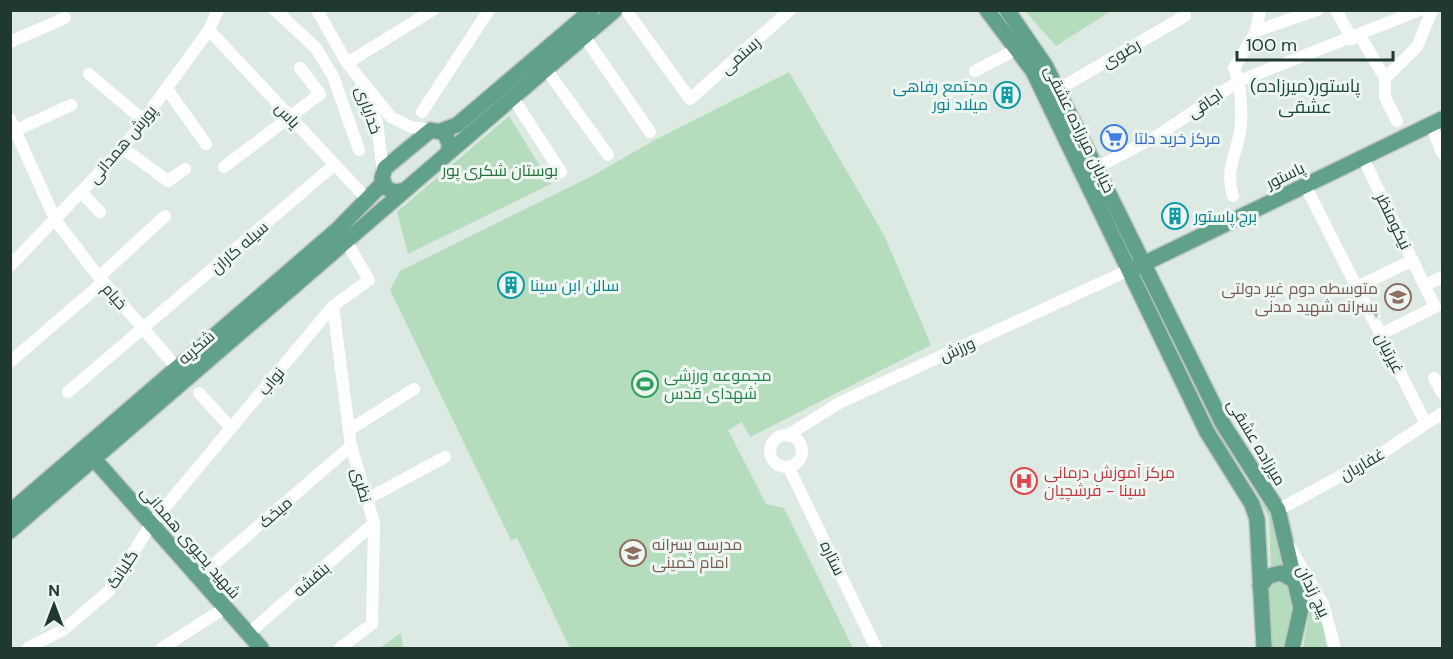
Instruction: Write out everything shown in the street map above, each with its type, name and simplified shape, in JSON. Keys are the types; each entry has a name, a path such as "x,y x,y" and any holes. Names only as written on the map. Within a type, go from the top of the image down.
{"main road":[{"path":"436,130 456,125 591,10"},
{"path":"447,154 615,10"},
{"name":"خیابان میرزاده عشقی","path":"987,10 1033,71 1136,267"},
{"name":"خیابان میرزاده عشقی","path":"1007,10 1045,65 1124,226 1136,267"},
{"name":"پاستور","path":"1136,267 1437,122"},
{"path":"436,130 450,141 447,154"},
{"name":"شکریه","path":"10,512 337,230 367,200 383,178 436,130"},
{"name":"شکریه","path":"10,531 447,154"},
{"path":"383,178 395,192 405,190"},
{"path":"1124,226 1142,245 1153,250 1171,250"},
{"path":"1136,267 1207,432 1252,504 1257,519 1264,648"},
{"name":"میرزاده عشقی","path":"1136,267 1223,424 1278,510 1301,608 1292,648"},
{"path":"1207,432 1223,424"},
{"name":"شهید یحیوی همدانی","path":"94,459 261,648"},
{"path":"1260,586 1269,576 1281,573 1294,580"},
{"path":"1251,648 1262,629"}],"street":[{"name":"پورش همدانی","path":"10,266 56,221 123,148 209,30 218,10"},
{"name":"خدایاری","path":"275,10 316,48 333,76 359,150"},
{"path":"317,10 347,63 356,74"},
{"path":"347,63 433,10"},
{"path":"422,112 479,16 489,10"},
{"name":"رستمی","path":"627,10 690,99 790,11"},
{"path":"1256,31 1317,10"},
{"path":"1336,10 1386,78 1385,97 1397,121"},
{"name":"اجاقی","path":"1096,168 1157,136 1239,81 1355,38 1420,10"},
{"path":"1386,78 1417,47 1432,10"},
{"path":"1233,196 1228,179 1241,124 1239,81 1234,68 1256,31 1261,11"},
{"name":"رضوی","path":"1057,90 1185,16"},
{"path":"10,42 65,18"},
{"name":"یاس","path":"209,30 367,200"},
{"path":"584,36 650,132"},
{"path":"975,71 1017,49"},
{"path":"224,167 321,94 300,68"},
{"path":"546,69 608,155"},
{"path":"89,74 143,120"},
{"name":"خدایاری","path":"356,74 391,117 411,127 436,130"},
{"name":"خدایاری","path":"356,74 376,122 383,178"},
{"path":"167,89 206,144"},
{"path":"513,98 561,172"},
{"path":"13,132 71,105"},
{"name":"خیام","path":"10,119 13,132 56,221 101,280 177,368"},
{"path":"1437,122 1443,153"},
{"path":"123,148 168,181 185,168"},
{"name":"نیکومنظر","path":"1363,158 1435,307 1381,334"},
{"name":"سیله کاران","path":"68,392 334,165"},
{"name":"غیرتیان","path":"1305,185 1426,424"},
{"path":"82,193 100,212"},
{"path":"10,362 101,280 165,216"},
{"name":"نواب","path":"151,524 333,306 369,280 346,241"},
{"path":"1357,287 1413,260"},
{"name":"ورزش","path":"788,435 841,402 1136,267"},
{"path":"1425,285 1443,277"},
{"name":"نظری","path":"333,306 351,446 374,523 372,624 339,648"},
{"path":"1434,378 1443,393"},
{"path":"349,430 414,388"},
{"path":"199,393 231,428"},
{"name":"غفاریان","path":"1278,510 1379,455 1443,413"},
{"path":"788,435 798,441 802,451 798,462 789,468 778,466 770,457 770,446 777,437 788,435"},
{"name":"میخک","path":"198,578 351,446"},
{"path":"367,499 445,457"},
{"name":"ستاره","path":"789,468 876,648"},
{"name":"بنفشه","path":"248,634 374,523"},
{"name":"گلبانگ","path":"28,648 63,630 109,591 151,524"},
{"name":"پیچ زندان","path":"1284,537 1323,604 1336,648"},
{"path":"162,648 225,608"}],"green space":[{"path":"1025,11 1111,11 1056,46"},
{"name":"مجموعه ورزشی شهدای قدس","path":"789,72 884,235 931,345 750,437 742,422 728,430 766,504 784,508 853,648 570,648 517,538 511,540 390,290 400,271 596,174 653,141"},
{"name":"بوستان شکری پور","path":"509,116 551,184 408,254 397,212"},
{"path":"1245,478 1274,520 1282,569 1271,571 1269,517"},
{"path":"1278,581 1288,583 1295,600 1287,648 1268,648 1267,590"},
{"path":"1304,583 1321,616 1327,648 1303,648 1308,620"},
{"path":"401,633 403,648 380,648"}],"place":[{"name":"مجتمع رفاهی میلاد نور","path":"1007,95"},
{"name":"مرکز خرید دلتا","path":"1114,138"},
{"name":"برج پاستور","path":"1175,216"},
{"name":"سالن ابن سینا","path":"511,285"},
{"name":"متوسطه دوم غیر دولتی پسرانه شهید مدنی","path":"1398,297"},
{"name":"مجموعه ورزشی شهدای قدس","path":"645,384"},
{"name":"مرکز آموزش درمانی سینا - فرشچیان","path":"1024,481"},
{"name":"مدرسه پسرانه امام خمینی","path":"633,553"}],"district":[{"name":"(پاستور(میرزاده عشقی","path":"1305,96"}]}
